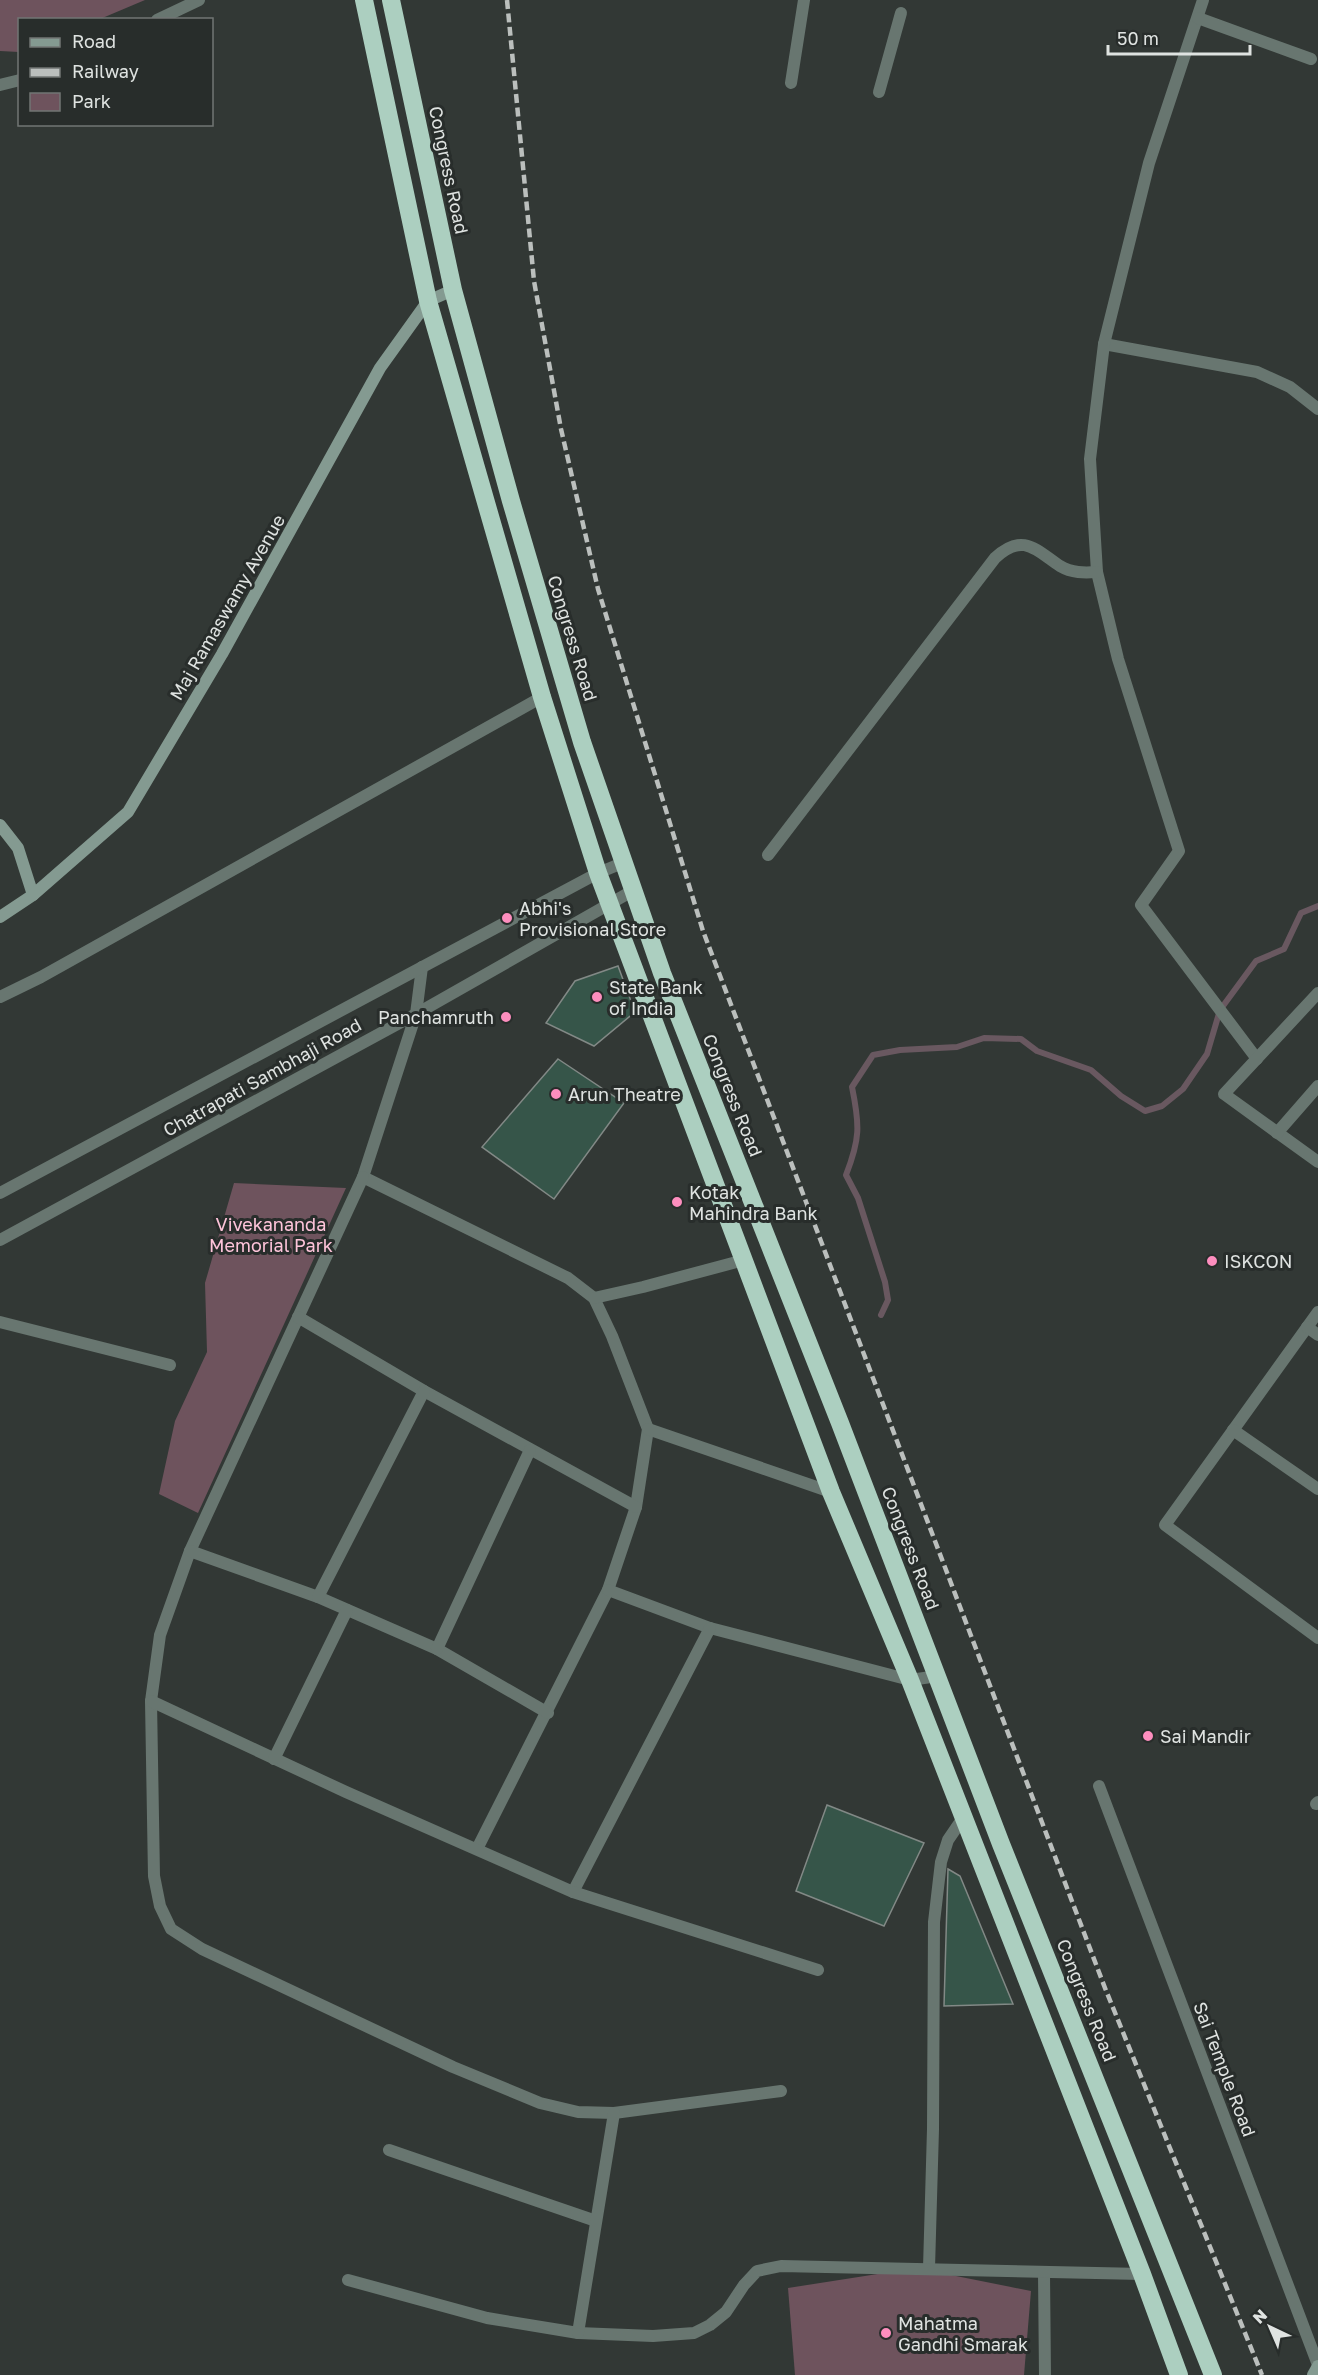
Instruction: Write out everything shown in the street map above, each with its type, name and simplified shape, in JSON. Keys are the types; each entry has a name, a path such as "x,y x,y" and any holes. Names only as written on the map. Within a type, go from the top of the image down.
{"highway":[{"path":"364,0 428,301 542,697 608,903 831,1492 910,1680 1142,2274 1172,2366 1179,2375"},
{"name":"Congress Road","path":"391,0 453,290 582,742 662,973 938,1676 1001,1844 1213,2375"}],"street":[{"path":"161,18 199,0"},
{"path":"791,83 804,0"},
{"path":"1203,0 1149,163 1104,344 1090,459 1097,572 1118,659 1179,851 1141,905 1257,1059"},
{"path":"879,92 901,13"},
{"path":"1198,18 1311,59"},
{"path":"0,85 18,80"},
{"path":"428,301 453,290"},
{"name":"Maj Ramaswamy Avenue","path":"0,917 33,894 128,812 222,654 380,368 428,301"},
{"path":"1104,344 1257,372 1290,387 1318,409"},
{"path":"768,855 995,558 1006,548 1019,544 1032,547 1061,567 1083,573 1097,572"},
{"path":"0,997 542,697"},
{"path":"0,825 18,848 33,894"},
{"name":"Chatrapati Sambhaji Road","path":"0,1193 598,873 625,862"},
{"name":"Chatrapati Sambhaji Road","path":"0,1240 416,1014 634,890"},
{"path":"422,968 416,1014 363,1177 190,1551 160,1635 151,1701 154,1876 160,1906 171,1929 202,1949 453,2067 540,2103 579,2112 614,2113 781,2091"},
{"path":"1318,993 1224,1094 1318,1162"},
{"path":"1277,1133 1318,1086"},
{"path":"363,1177 568,1278 594,1298 612,1336 648,1429 636,1507 608,1590 548,1713 477,1849"},
{"path":"594,1298 744,1260"},
{"path":"1318,1312 1165,1525 1318,1638"},
{"path":"298,1317 424,1391 636,1507"},
{"path":"0,1322 170,1365"},
{"path":"1307,1327 1318,1335"},
{"path":"318,1597 424,1391"},
{"path":"648,1429 831,1492"},
{"path":"1233,1430 1318,1489"},
{"path":"437,1649 530,1450"},
{"path":"190,1551 318,1597 437,1649 548,1713"},
{"path":"608,1590 710,1628 910,1680 938,1676"},
{"path":"274,1759 347,1610"},
{"path":"573,1892 710,1628"},
{"path":"151,1701 274,1759 573,1892 818,1970"},
{"name":"Sai Temple Road","path":"1099,1786 1318,2365"},
{"path":"928,2268 933,2129 934,1922 941,1862 948,1839 963,1818"},
{"path":"578,2333 614,2113"},
{"path":"389,2150 596,2221"},
{"path":"348,2280 487,2318 578,2333 652,2336 694,2334 726,2313 744,2285 757,2271 781,2266 1142,2274"},
{"path":"1044,2273 1045,2375"},
{"path":"1313,2375 1318,2365"}],"green space":[{"path":"0,0 145,0 102,18 18,18 18,52 0,51"},
{"name":"Vivekananda Memorial Park","path":"234,1183 346,1188 198,1513 159,1494 175,1421 207,1352 205,1283"},
{"path":"916,2268 1031,2291 1024,2375 795,2375 788,2288"}],"building":[{"name":"State Bank of India","path":"618,966 635,1012 594,1046 546,1023 575,981"},
{"path":"558,1059 624,1103 554,1199 482,1147"},
{"path":"827,1805 924,1843 884,1926 796,1891"},
{"path":"948,1869 960,1876 1013,2004 944,2006"}],"waterway":[{"path":"881,1315 888,1300 885,1282 858,1198 846,1175 854,1152 857,1132 852,1087 873,1055 900,1050 957,1047 984,1038 1021,1039 1037,1051 1091,1070 1121,1096 1145,1111 1162,1106 1183,1089 1207,1054 1220,1010 1256,961 1284,949 1301,913 1318,906"}],"railway":[{"path":"507,0 534,281 561,429 598,589 703,931 1105,1988 1262,2375"}],"place":[{"name":"Abhi's Provisional Store","path":"507,918"},
{"name":"State Bank of India","path":"597,997"},
{"name":"Panchamruth","path":"506,1017"},
{"name":"Arun Theatre","path":"556,1094"},
{"name":"Kotak Mahindra Bank","path":"677,1202"},
{"name":"ISKCON","path":"1212,1261"},
{"name":"Sai Mandir","path":"1148,1736"},
{"name":"Mahatma Gandhi Smarak","path":"886,2333"}]}
